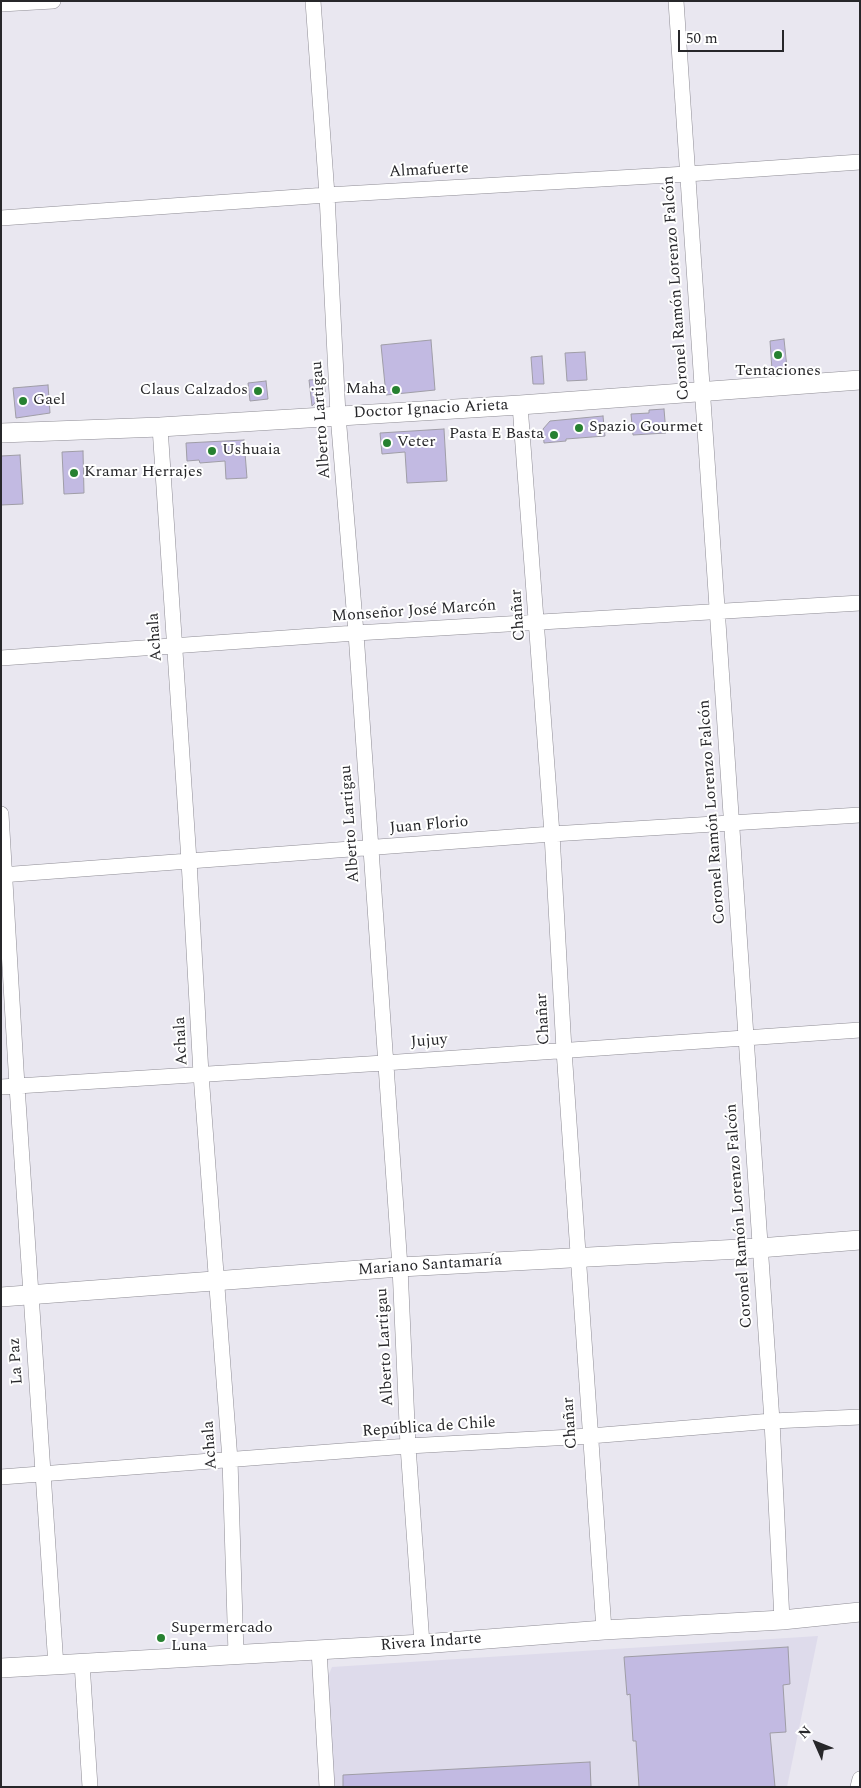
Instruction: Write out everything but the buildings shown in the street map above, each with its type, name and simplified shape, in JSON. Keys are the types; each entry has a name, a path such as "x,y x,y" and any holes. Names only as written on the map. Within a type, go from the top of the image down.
{"street":[{"path":"1,4 53,1"},
{"name":"Alberto Lartigau","path":"313,1 327,195 338,415 356,632 384,1063 400,1267 408,1446 422,1644"},
{"name":"Coronel Ramón Lorenzo Falcón","path":"676,1 730,823 772,1421 782,1620"},
{"name":"Almafuerte","path":"1,218 327,195 860,162"},
{"name":"Doctor Ignacio Arieta","path":"1,433 160,427 520,405 860,380"},
{"name":"Chañar","path":"520,405 552,834 564,1050 604,1630"},
{"name":"Achala","path":"160,427 189,860 201,1074 230,1460 236,1654"},
{"name":"Monseñor José Marcón","path":"1,658 356,632 860,603"},
{"name":"La Paz","path":"1,814 3,875 30,1294 56,1666"},
{"name":"Juan Florio","path":"3,875 552,834 860,815"},
{"name":"Jujuy","path":"1,1087 860,1030"},
{"name":"Mariano Santamaría","path":"1,1297 400,1267 579,1256 759,1248 860,1240"},
{"name":"República de Chile","path":"1,1476 408,1446 590,1436 772,1421 860,1417"},
{"name":"Rivera Indarte","path":"1,1668 422,1644 604,1630 782,1620 860,1612"},
{"path":"319,1650 327,1787"},
{"path":"82,1663 90,1787"},
{"path":"858,1787 860,1779"}],"shaded area":[{"path":"818,1636 787,1787 333,1787 326,1681 332,1667"}],"place":[{"name":"Tentaciones","path":"778,355"},
{"name":"Maha","path":"396,390"},
{"name":"Claus Calzados","path":"258,391"},
{"name":"Gael","path":"23,401"},
{"name":"Spazio Gourmet","path":"579,428"},
{"name":"Pasta E Basta","path":"554,435"},
{"name":"Veter","path":"387,443"},
{"name":"Ushuaia","path":"212,451"},
{"name":"Kramar Herrajes","path":"74,473"},
{"name":"Supermercado Luna","path":"161,1638"}]}
